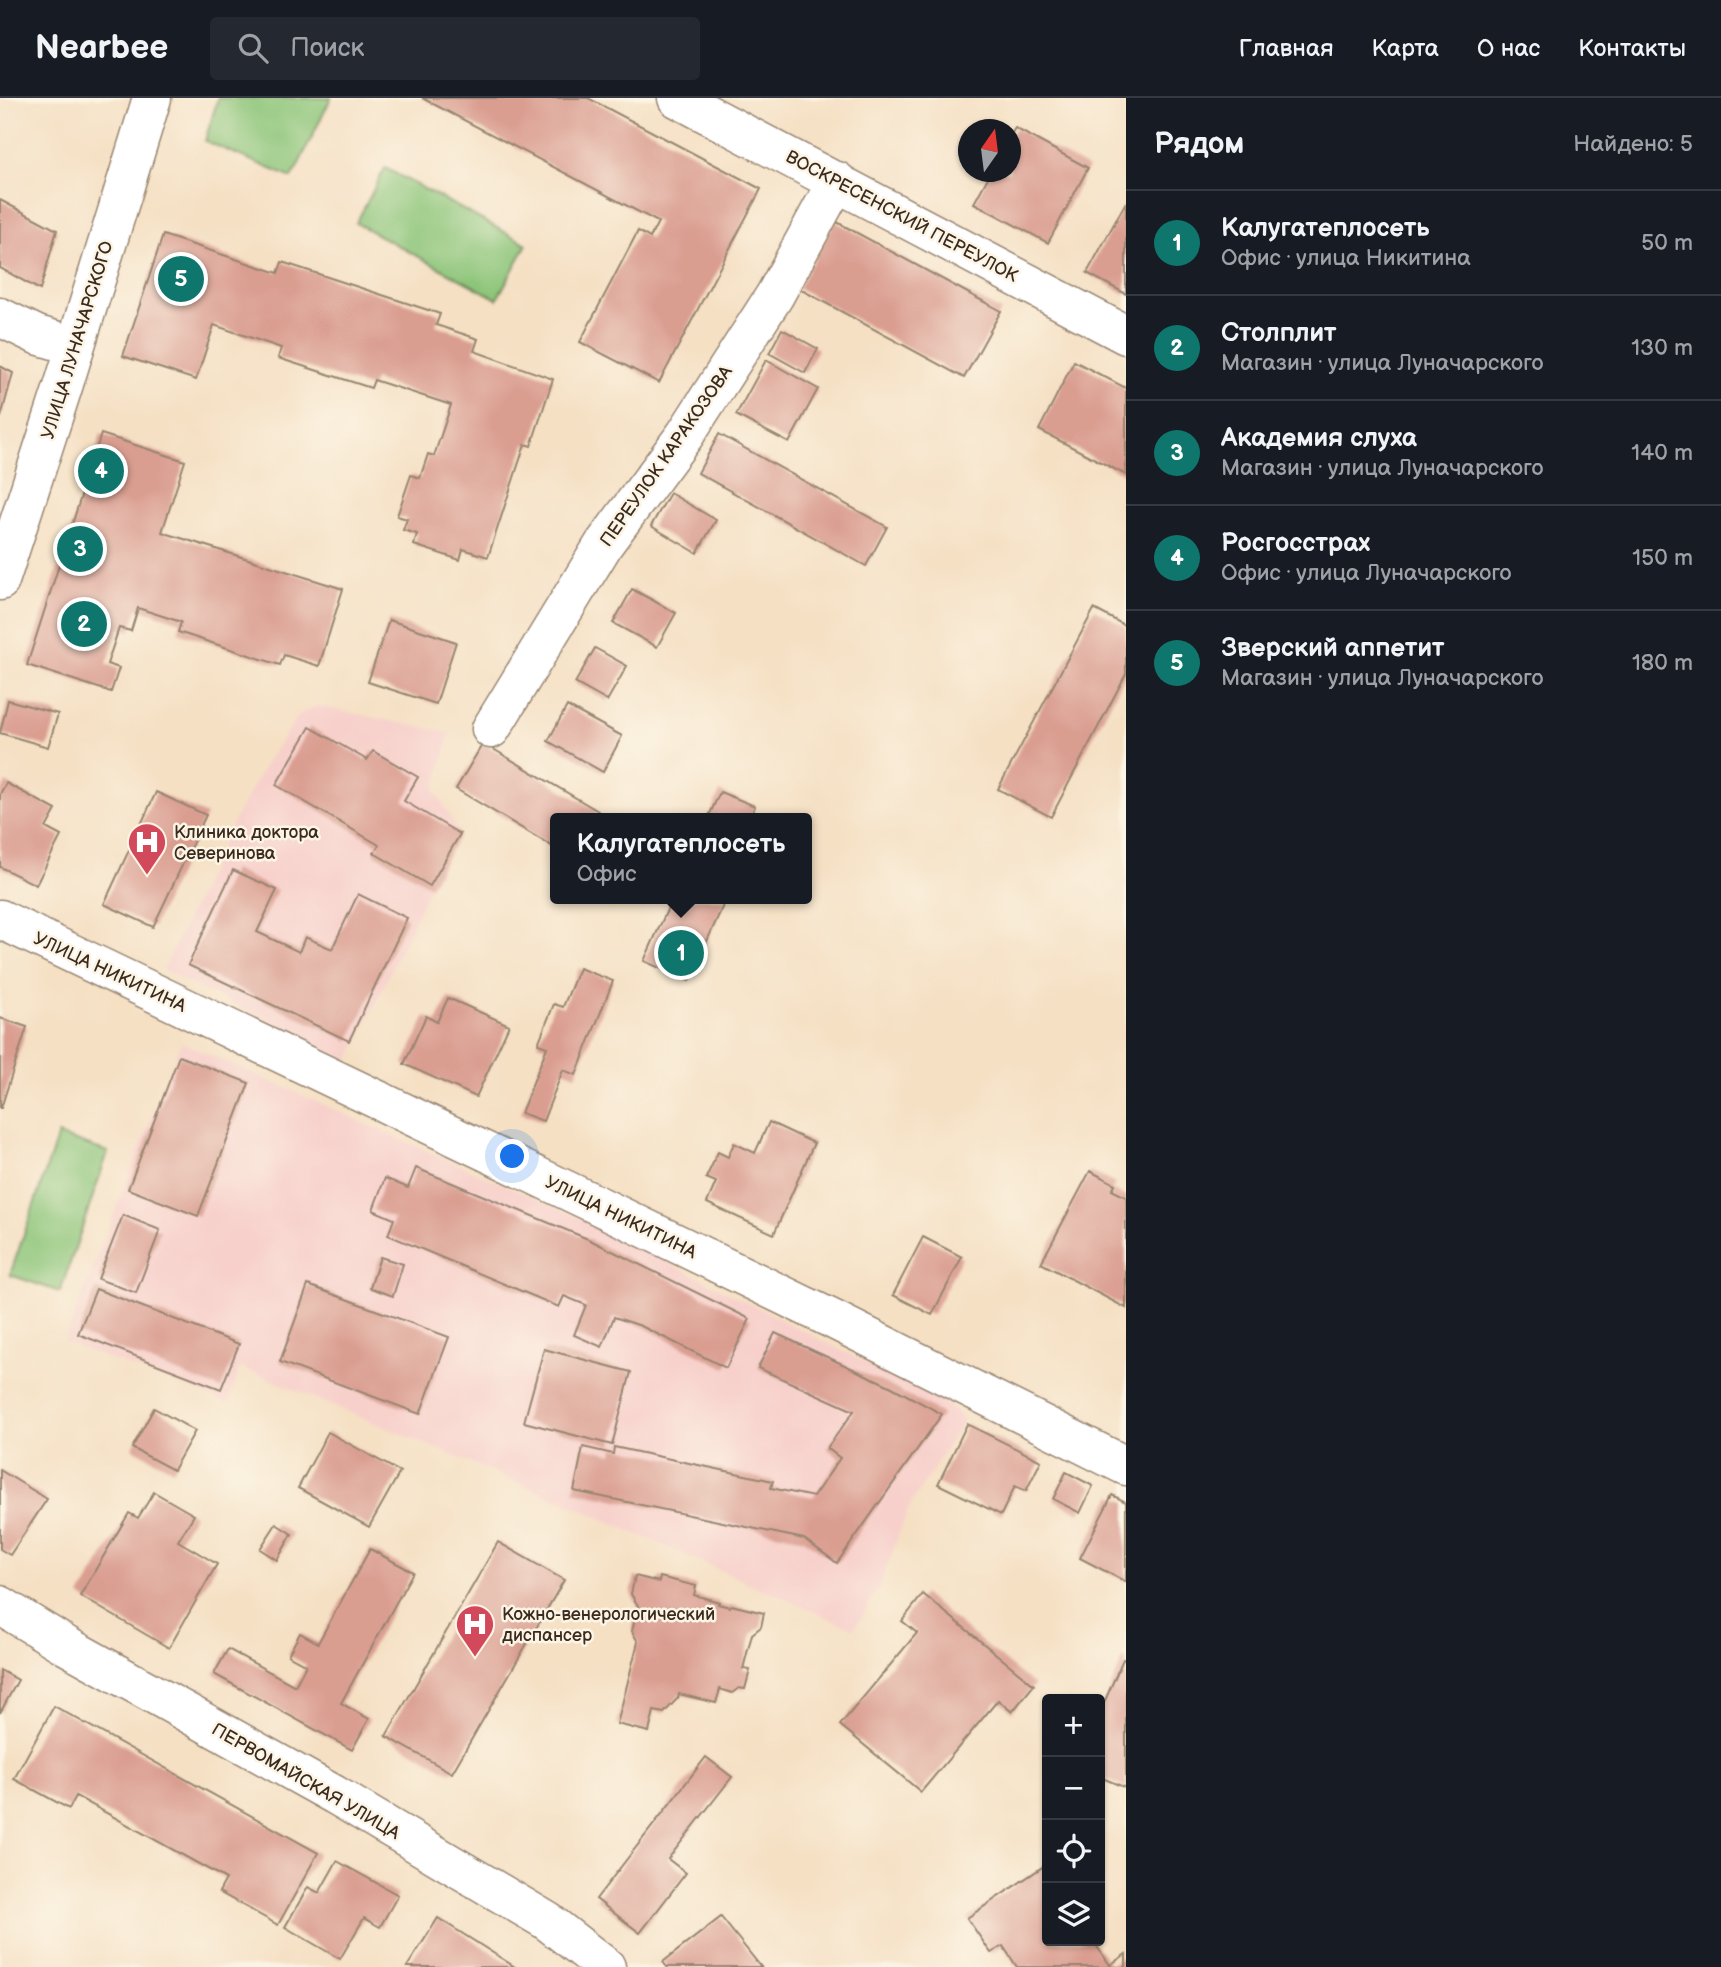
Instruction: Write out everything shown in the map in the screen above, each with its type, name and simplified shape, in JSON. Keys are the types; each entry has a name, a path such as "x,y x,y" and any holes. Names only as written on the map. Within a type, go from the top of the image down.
{"street":[{"name":"УЛИЦА ЛУНАЧАРСКОГО","path":"0,581 152,98"},
{"name":"ВОСКРЕСЕНСКИЙ ПЕРЕУЛОК","path":"677,98 1126,335"},
{"name":"ПЕРЕУЛОК КАРАКОЗОВА","path":"491,729 604,544 685,435 775,295 837,181"},
{"path":"0,317 37,335 75,346"},
{"name":"УЛИЦА НИКИТИНА","path":"0,919 832,1319 1126,1466"},
{"name":"ПЕРВОМАЙСКАЯ УЛИЦА","path":"0,1605 67,1646 335,1795 547,1921 606,1967"}],"shaded area":[{"path":"317,706 450,733 435,790 460,834 430,886 349,1061 163,970 235,818 266,763 299,715"},
{"path":"181,1042 595,1225 947,1404 964,1420 908,1509 880,1586 854,1629 562,1501 240,1367 228,1403 64,1342"}],"green space":[{"path":"218,98 331,98 292,178 205,141"},
{"path":"385,168 527,244 497,299 356,223"},
{"path":"58,1135 108,1152 60,1292 10,1275"}],"building":[{"path":"422,98 588,98 761,189 659,383 580,342 638,231 650,238 658,222"},
{"path":"1021,131 1088,168 1048,243 974,203 986,182 1021,182"},
{"path":"0,200 57,230 40,290 0,268"},
{"path":"1126,202 1126,294 1087,273"},
{"path":"835,221 1001,311 964,378 798,288"},
{"path":"163,235 278,273 282,262 440,314 436,325 478,339 474,351 553,379 531,446 525,444 488,557 463,549 460,560 414,545 417,534 403,530 407,519 397,516 411,475 420,478 428,454 434,456 451,405 374,380 371,388 278,358 281,348 214,325 196,380 123,356"},
{"path":"782,329 818,349 805,373 769,353"},
{"path":"766,360 818,389 789,443 736,415"},
{"path":"1074,361 1126,388 1126,475 1039,430"},
{"path":"0,366 13,373 1,417 0,417"},
{"path":"101,434 185,461 162,532 343,589 319,666 284,655 280,665 178,632 181,622 138,608 131,631 119,628 107,664 119,668 111,692 27,665"},
{"path":"719,434 887,527 866,566 698,473"},
{"path":"670,493 716,520 697,553 651,526"},
{"path":"632,589 676,613 657,647 613,623"},
{"path":"1094,609 1126,626 1126,674 1051,817 998,789"},
{"path":"389,620 456,642 436,704 368,682"},
{"path":"595,648 627,666 607,701 575,683"},
{"path":"8,700 58,714 48,747 0,733"},
{"path":"567,706 622,736 603,772 548,741"},
{"path":"310,727 367,760 373,751 418,777 404,801 460,834 430,886 374,853 379,845 276,785"},
{"path":"483,743 598,811 550,813 550,845 456,789"},
{"path":"6,783 56,810 46,828 61,836 36,885 0,867 0,794"},
{"name":"Клиника доктора Северинова","path":"156,792 206,815 153,927 104,904"},
{"path":"720,792 755,806 752,813 710,813"},
{"path":"233,870 277,890 257,932 299,952 305,937 332,949 358,894 407,918 349,1041 188,965"},
{"path":"670,904 724,904 689,981 644,961"},
{"path":"579,968 613,981 576,1075 563,1070 543,1121 521,1113 547,1047 538,1044 554,1004 563,1007"},
{"path":"448,998 509,1025 476,1097 404,1064 426,1016 437,1022"},
{"path":"0,1018 27,1027 1,1108 0,1108"},
{"path":"179,1056 249,1083 198,1216 128,1189"},
{"path":"769,1122 814,1143 774,1234 707,1203 716,1182 706,1178 718,1152 728,1157 734,1143 755,1153"},
{"path":"416,1168 588,1239 750,1319 726,1368 641,1326 614,1317 602,1347 574,1335 586,1305 564,1296 559,1307 388,1235 394,1219 373,1210 385,1178 408,1188"},
{"path":"1090,1171 1115,1184 1112,1190 1126,1197 1126,1308 1041,1263"},
{"path":"123,1215 160,1230 136,1293 98,1279"},
{"path":"923,1237 962,1257 932,1315 893,1295"},
{"path":"380,1257 403,1264 393,1296 370,1288"},
{"path":"308,1285 449,1337 420,1414 280,1362"},
{"path":"96,1289 239,1344 221,1389 78,1334"},
{"path":"775,1333 890,1386 942,1414 837,1563 804,1539 574,1491 583,1447 613,1454 614,1447 773,1481 771,1488 813,1497 840,1458 827,1448 854,1411 758,1368"},
{"path":"544,1349 631,1372 612,1445 524,1422"},
{"path":"154,1408 195,1431 173,1470 132,1448"},
{"path":"967,1424 1041,1461 1026,1491 1015,1486 1001,1515 938,1484"},
{"path":"328,1432 400,1472 369,1527 298,1488"},
{"path":"0,1470 47,1499 10,1555 0,1549"},
{"path":"1066,1472 1093,1486 1080,1513 1053,1499"},
{"path":"154,1492 194,1515 178,1541 217,1564 169,1648 80,1596 129,1513 138,1518"},
{"path":"1112,1495 1126,1502 1126,1582 1080,1558"},
{"path":"276,1524 292,1534 277,1560 260,1549"},
{"name":"Кожно-венерологический диспансер","path":"498,1542 564,1580 452,1773 386,1736"},
{"path":"370,1549 413,1572 341,1703 369,1719 352,1750 214,1674 228,1649 295,1686 306,1665 288,1655 300,1633 318,1643"},
{"path":"635,1576 659,1582 660,1577 696,1586 694,1595 719,1602 718,1604 764,1613 761,1627 752,1634 743,1669 750,1670 745,1689 739,1688 732,1693 720,1689 716,1703 679,1694 664,1713 654,1711 649,1732 617,1724 638,1642 632,1631 638,1606 631,1594"},
{"path":"923,1594 1034,1685 1012,1712 998,1700 921,1792 840,1725 917,1633 902,1621"},
{"path":"1123,1659 1126,1660 1126,1788 1105,1779 1105,1700"},
{"path":"0,1670 18,1680 0,1713"},
{"path":"54,1706 318,1853 278,1925 219,1892 226,1879 76,1796 69,1809 14,1779"},
{"path":"706,1757 732,1777 668,1859 686,1873 640,1933 596,1899"},
{"path":"337,1861 398,1895 380,1927 364,1918 340,1959 285,1927 308,1887 319,1893"},
{"path":"1042,1867 1042,1946 1097,1946 1110,1965 1126,1954 1126,1967 1017,1967 1003,1946 991,1953 967,1918"},
{"path":"721,1917 761,1967 667,1967 663,1962"},
{"path":"438,1918 515,1967 407,1967"}],"place":[{"name":"Зверский аппетит","path":"181,279"},
{"name":"Росгосстрах","path":"101,471"},
{"name":"Академия слуха","path":"80,549"},
{"name":"Столплит","path":"84,624"},
{"name":"Клиника доктора Северинова","path":"147,876"},
{"name":"Калугатеплосеть","path":"681,953"},
{"name":"Кожно-венерологический диспансер","path":"475,1658"}]}
